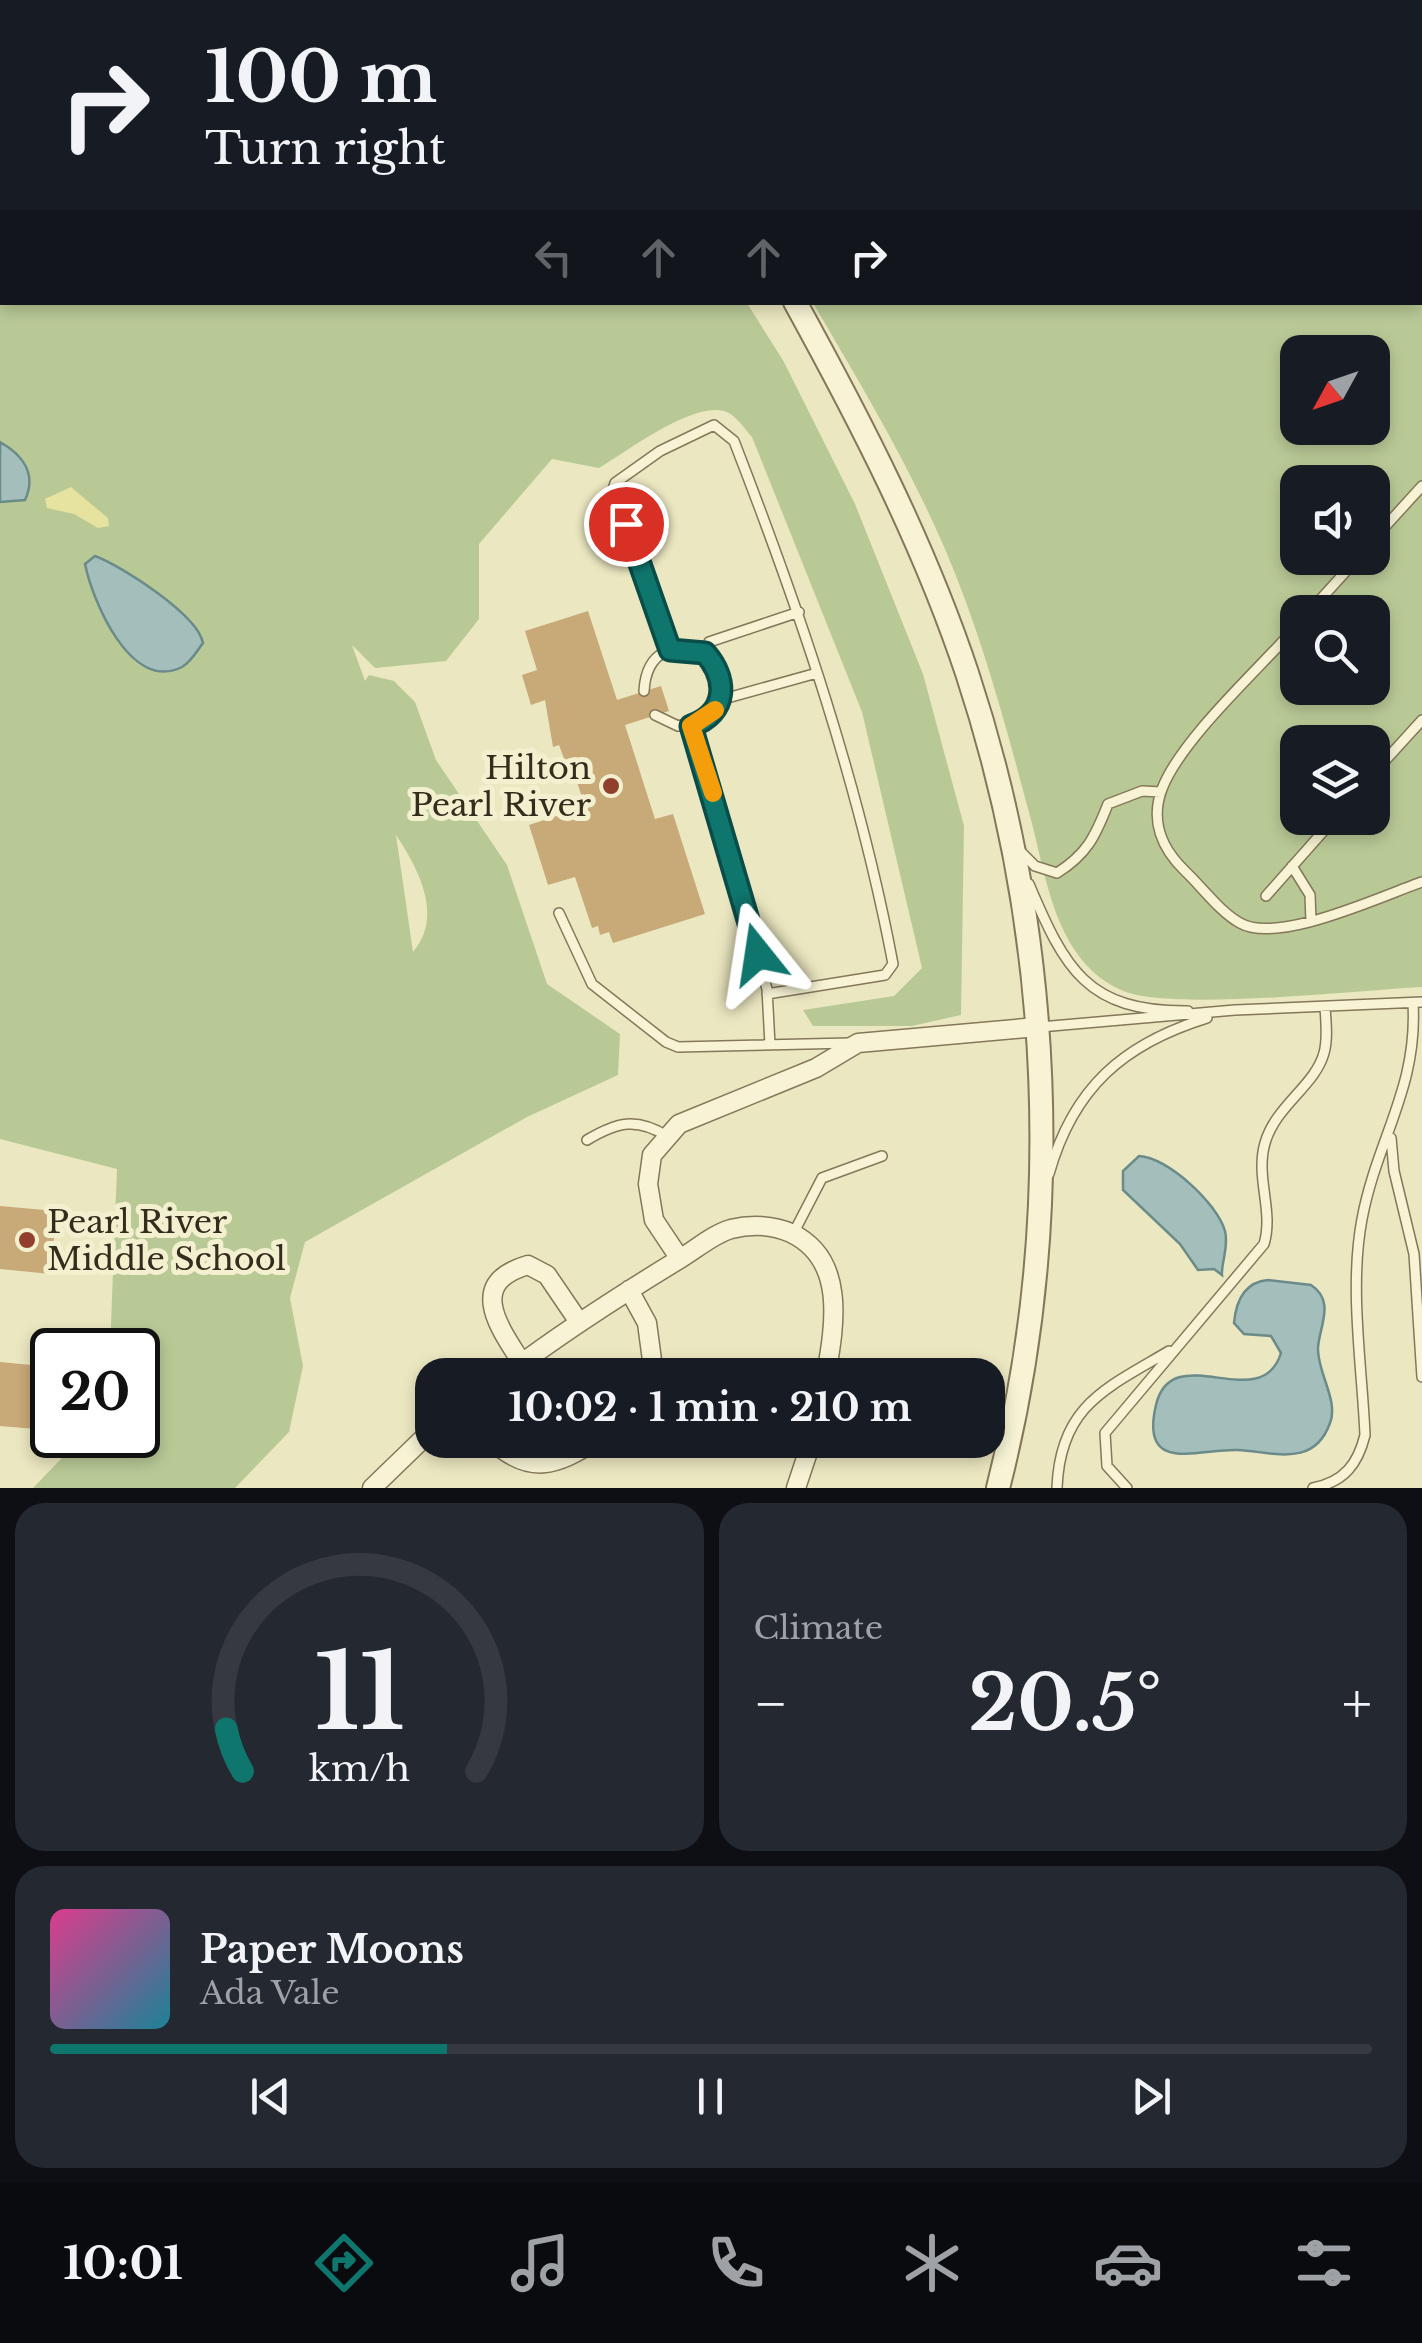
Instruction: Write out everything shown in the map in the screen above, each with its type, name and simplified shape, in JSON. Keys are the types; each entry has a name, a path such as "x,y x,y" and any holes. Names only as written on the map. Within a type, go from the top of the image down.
{"street":[{"path":"797,305 883,469 935,587 979,711 1010,839 1038,1027 1038,1220 1024,1362 998,1488"},
{"path":"680,1259 654,1220 648,1184 652,1155 679,1124 816,1068 858,1043 1038,1027"},
{"path":"529,1358 629,1290 730,1230 775,1225 822,1254 830,1273 833,1306 828,1358"},
{"path":"519,1358 496,1322 491,1302 496,1284 509,1270 528,1265 547,1275 579,1322"},
{"path":"629,1290 647,1323 652,1358"},
{"path":"372,1488 415,1446"},
{"path":"518,1458 525,1463 562,1462 568,1458"},
{"path":"796,1488 806,1458"}],"lane":[{"path":"670,650 640,555 612,494 615,482 660,451 714,425 734,441 799,612 875,871 893,964 885,975 768,994"},
{"path":"1390,521 1422,486"},
{"path":"1324,595 1343,575"},
{"path":"705,653 709,642 799,612"},
{"path":"1280,645 1176,761 1161,792 1157,818 1161,842 1237,922 1262,930 1312,921 1422,882"},
{"path":"644,692 650,666 670,650 705,653"},
{"path":"655,715 678,726 691,726 713,713 720,700 721,677 705,653"},
{"path":"720,700 817,673"},
{"path":"1390,756 1422,720"},
{"path":"691,726 768,994 770,1045"},
{"path":"1010,839 1034,866 1057,873 1083,856 1094,842 1108,804 1142,791 1161,792"},
{"path":"1266,896 1320,835"},
{"path":"1010,839 1055,943 1072,970 1098,993 1146,1010 1418,1003 1414,1053 1368,1194 1360,1235 1366,1435 1355,1464 1345,1474 1314,1488"},
{"path":"1292,866 1310,895 1312,921"},
{"path":"559,913 592,984 666,1042 678,1047 858,1043"},
{"path":"1127,1488 1107,1466 1105,1433 1264,1244 1267,1221 1262,1156 1281,1108 1321,1062 1326,1050 1325,1007"},
{"path":"1038,1027 1235,1010"},
{"path":"1038,1220 1063,1131 1095,1082 1157,1038 1235,1010"},
{"path":"1396,1114 1392,1158 1414,1254 1422,1378"},
{"path":"587,1140 624,1122 646,1124 667,1136"},
{"path":"793,1234 822,1178 882,1156"},
{"path":"1058,1488 1065,1440 1089,1402 1114,1380 1182,1340"}],"green space":[{"path":"0,305 748,305 784,362 855,504 923,674 964,826 961,1015 912,1026 813,1026 803,1010 894,996 922,968 862,712 752,437 732,415 711,410 660,430 599,468 552,459 479,544 479,619 446,661 375,668 352,645 365,681 369,675 394,681 415,702 436,760 507,865 547,984 620,1034 618,1075 527,1117 305,1242 290,1298 303,1366 289,1432 235,1488 33,1488 62,1458 160,1458 160,1328 111,1328 117,1169 0,1139","holes":["396,835 424,892 427,923 413,952"]},
{"path":"814,305 1422,305 1422,987 1221,1000 1179,999 1121,990 1081,959 1049,891 971,614 931,517"}],"sand":[{"path":"71,487 108,518 109,526 98,528 74,514 47,508 45,499"}],"water":[{"path":"0,442 26,466 29,482 25,500 0,502"},
{"path":"95,556 140,581 188,619 203,643 185,665 163,671 146,667 130,655 105,619 89,580 85,564"},
{"path":"1139,1156 1176,1173 1212,1208 1226,1237 1222,1275 1214,1269 1198,1270 1180,1244 1123,1190 1123,1171"},
{"path":"1268,1280 1311,1285 1323,1299 1318,1348 1332,1414 1323,1437 1314,1446 1292,1454 1238,1450 1191,1454 1165,1450 1156,1442 1153,1427 1156,1405 1165,1386 1179,1377 1255,1379 1271,1371 1281,1353 1271,1336 1244,1334 1234,1323 1243,1294 1253,1284"}],"building":[{"name":"Hilton Pearl River","path":"588,611 617,700 661,686 669,711 625,725 655,819 673,814 705,914 613,943 609,932 600,935 598,926 592,928 575,877 548,885 529,825 585,807 571,763 566,764 559,745 553,747 545,700 531,705 522,675 537,670 525,631"},
{"name":"Pearl River Middle School","path":"0,1206 56,1211 51,1274 0,1269"},
{"name":"Pearl River Middle School","path":"0,1362 30,1365 30,1428 0,1426"}],"slow traffic":[{"path":"713,793 691,726 703,722 715,710"}],"place":[{"name":"Hilton Pearl River","path":"611,786"},
{"name":"Pearl River Middle School","path":"27,1240"}],"route":[{"path":"626,524 670,650 683,648 705,653 721,677 720,700 713,713 691,726 700,744 758,954"}]}
